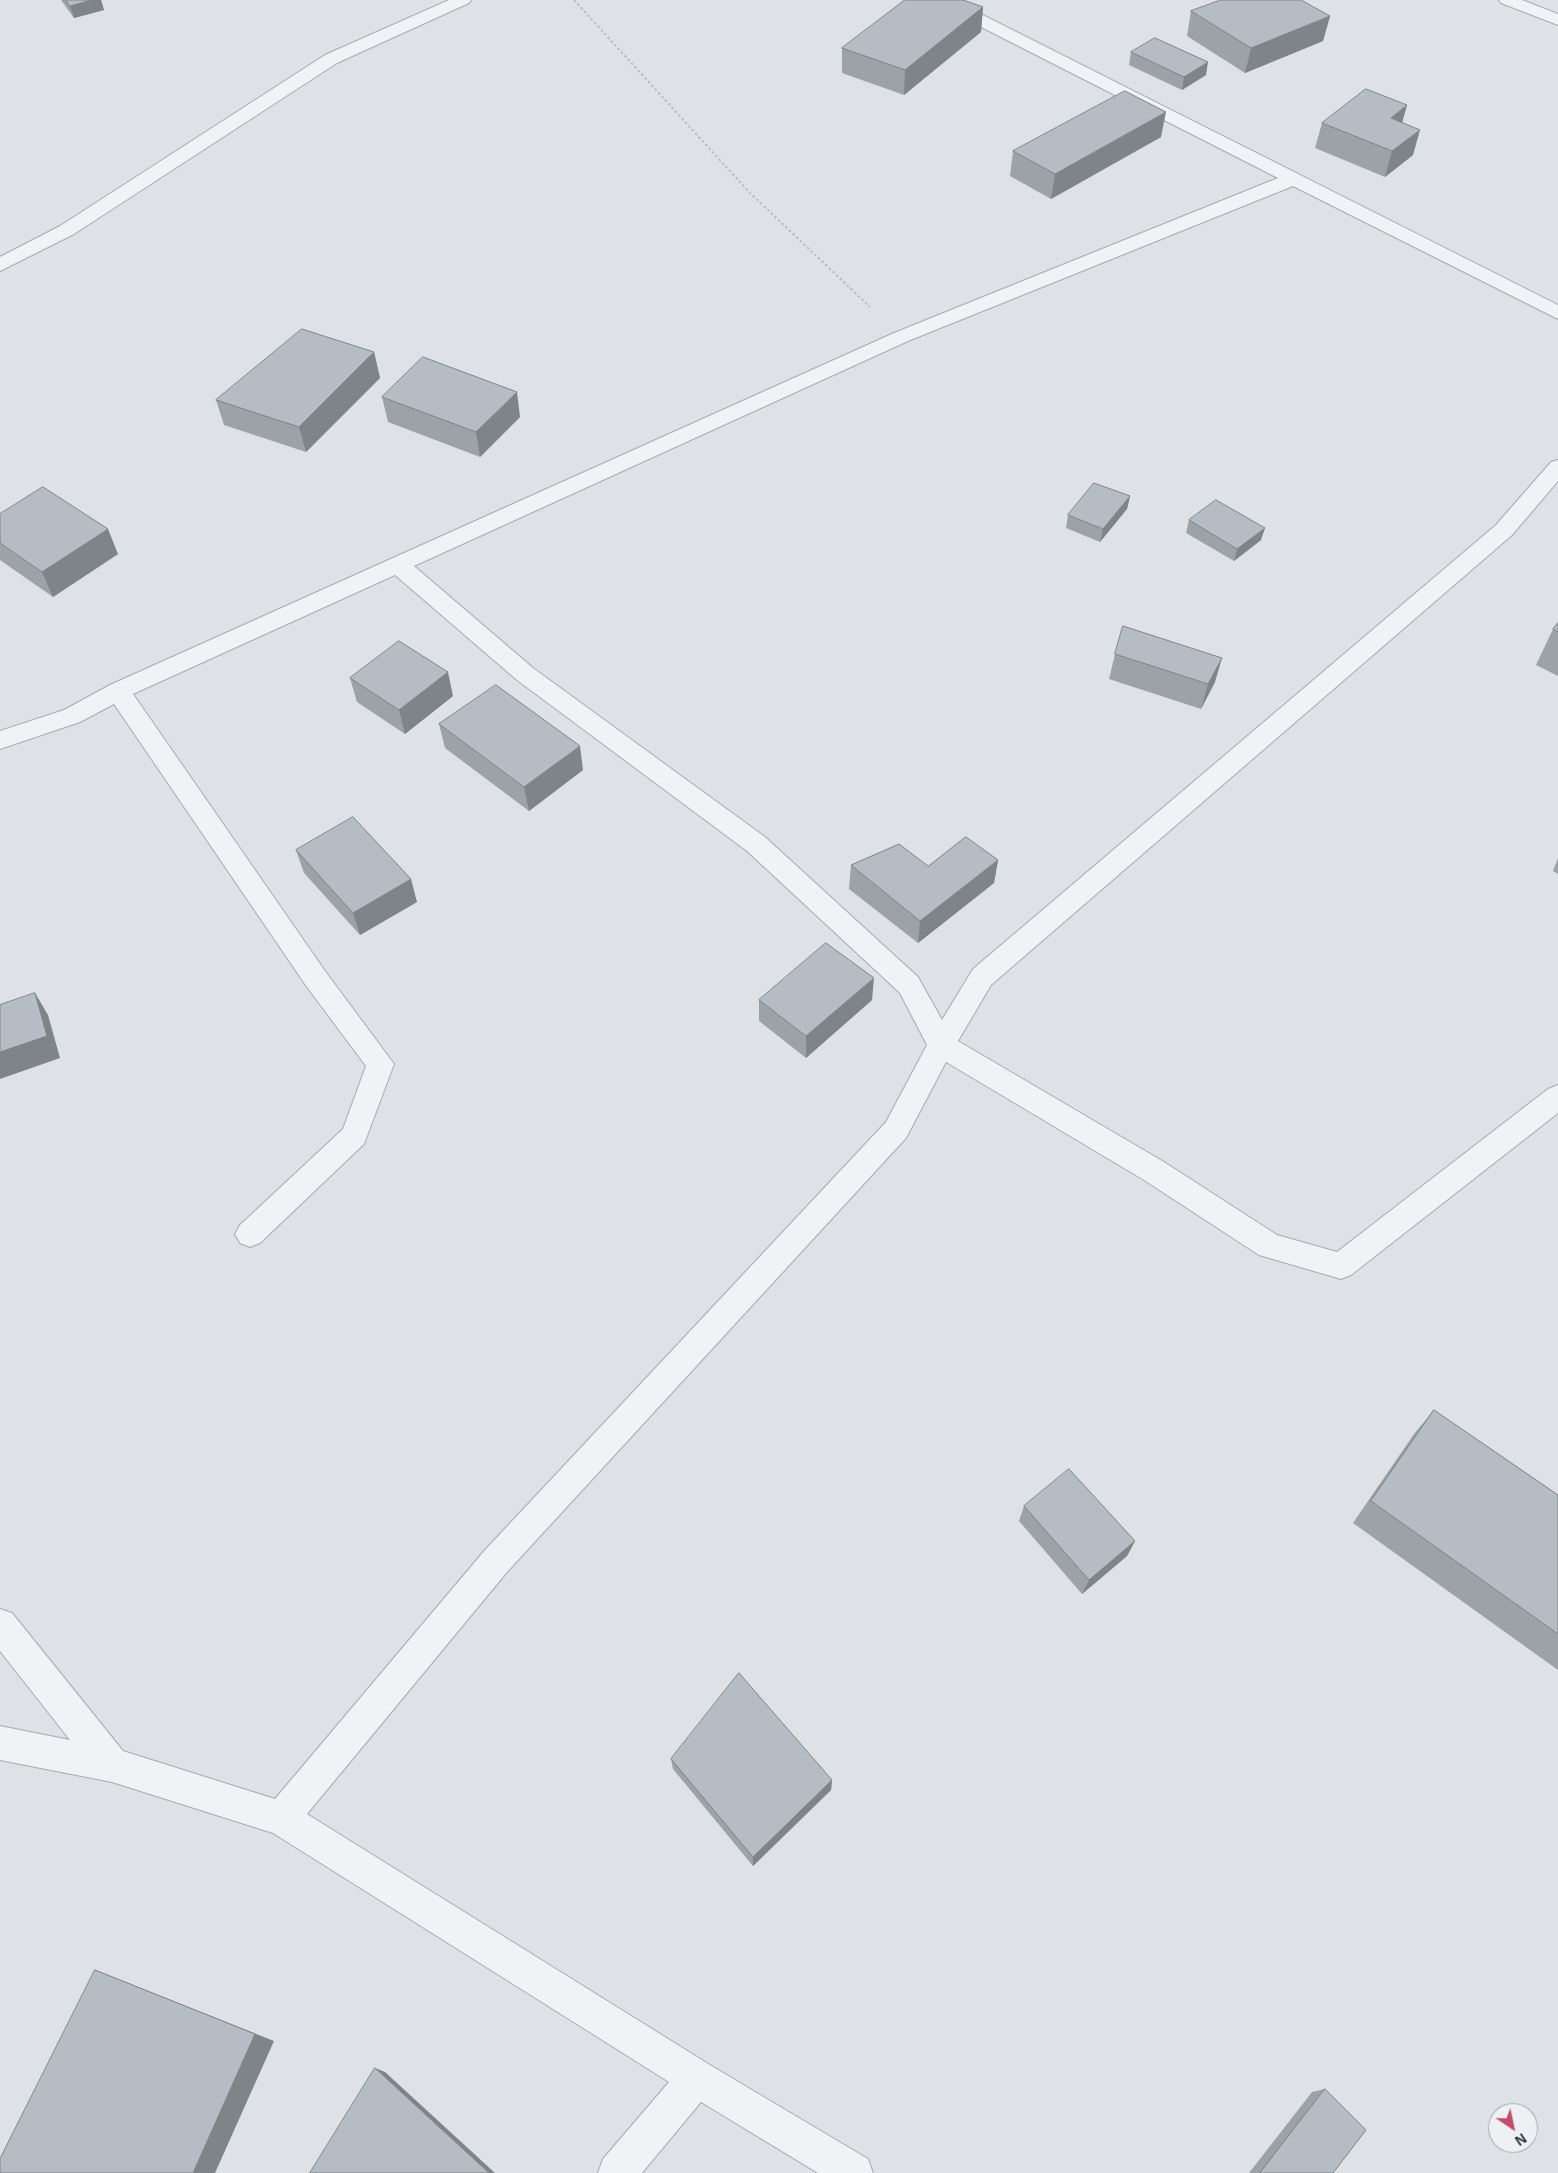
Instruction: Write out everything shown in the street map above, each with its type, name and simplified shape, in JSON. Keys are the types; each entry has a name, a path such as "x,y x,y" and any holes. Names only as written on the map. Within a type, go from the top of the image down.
{"street":[{"path":"0,264 67,230 331,59 463,0"},
{"path":"940,0 1558,313"},
{"path":"1507,0 1558,20"},
{"path":"0,740 72,716 118,691 901,338 1293,180"},
{"path":"281,1818 496,1561 896,1130 941,1045 982,977 1504,530 1558,467"},
{"path":"398,565 524,674 756,844 909,985 941,1045 1154,1171 1269,1246 1341,1266 1558,1097"},
{"path":"118,691 316,979 380,1064 354,1136 250,1234"},
{"path":"0,1625 112,1765"},
{"path":"0,1743 112,1765 281,1818 697,2078 854,2173"},
{"path":"617,2173 697,2078"}],"path":[{"path":"574,0 749,192 901,338"}],"building":[{"path":"66,0 92,0 70,6"},
{"path":"905,0 963,0 983,7 905,70 842,48"},
{"path":"1221,0 1301,0 1330,16 1251,48 1191,11"},
{"path":"1155,38 1208,62 1184,77 1131,52"},
{"path":"1366,89 1407,105 1391,118 1420,130 1392,151 1322,123"},
{"path":"1125,91 1166,112 1055,174 1013,151"},
{"path":"302,329 374,352 299,427 216,400"},
{"path":"423,357 517,392 476,432 382,397"},
{"path":"1094,483 1130,496 1103,529 1068,515"},
{"path":"43,487 108,529 42,572 0,543 0,514"},
{"path":"1216,500 1265,528 1237,549 1189,520"},
{"path":"1558,623 1558,632 1553,629"},
{"path":"1123,626 1222,658 1208,684 1115,654"},
{"path":"399,641 448,672 399,710 350,678"},
{"path":"496,685 580,746 524,787 439,724"},
{"path":"353,817 411,879 353,913 296,850"},
{"path":"966,837 998,860 920,921 851,865 899,844 928,866"},
{"path":"826,943 874,978 806,1036 759,1000"},
{"path":"35,993 47,1036 0,1052 0,1005"},
{"path":"1434,1410 1558,1495 1558,1634 1371,1501"},
{"path":"1069,1469 1135,1541 1089,1580 1024,1506"},
{"path":"739,1673 832,1780 753,1857 671,1759"},
{"path":"95,1970 255,2034 193,2173 0,2173 0,2159"},
{"path":"375,2068 489,2173 310,2173"},
{"path":"1325,2089 1366,2130 1333,2173 1260,2173"}]}
